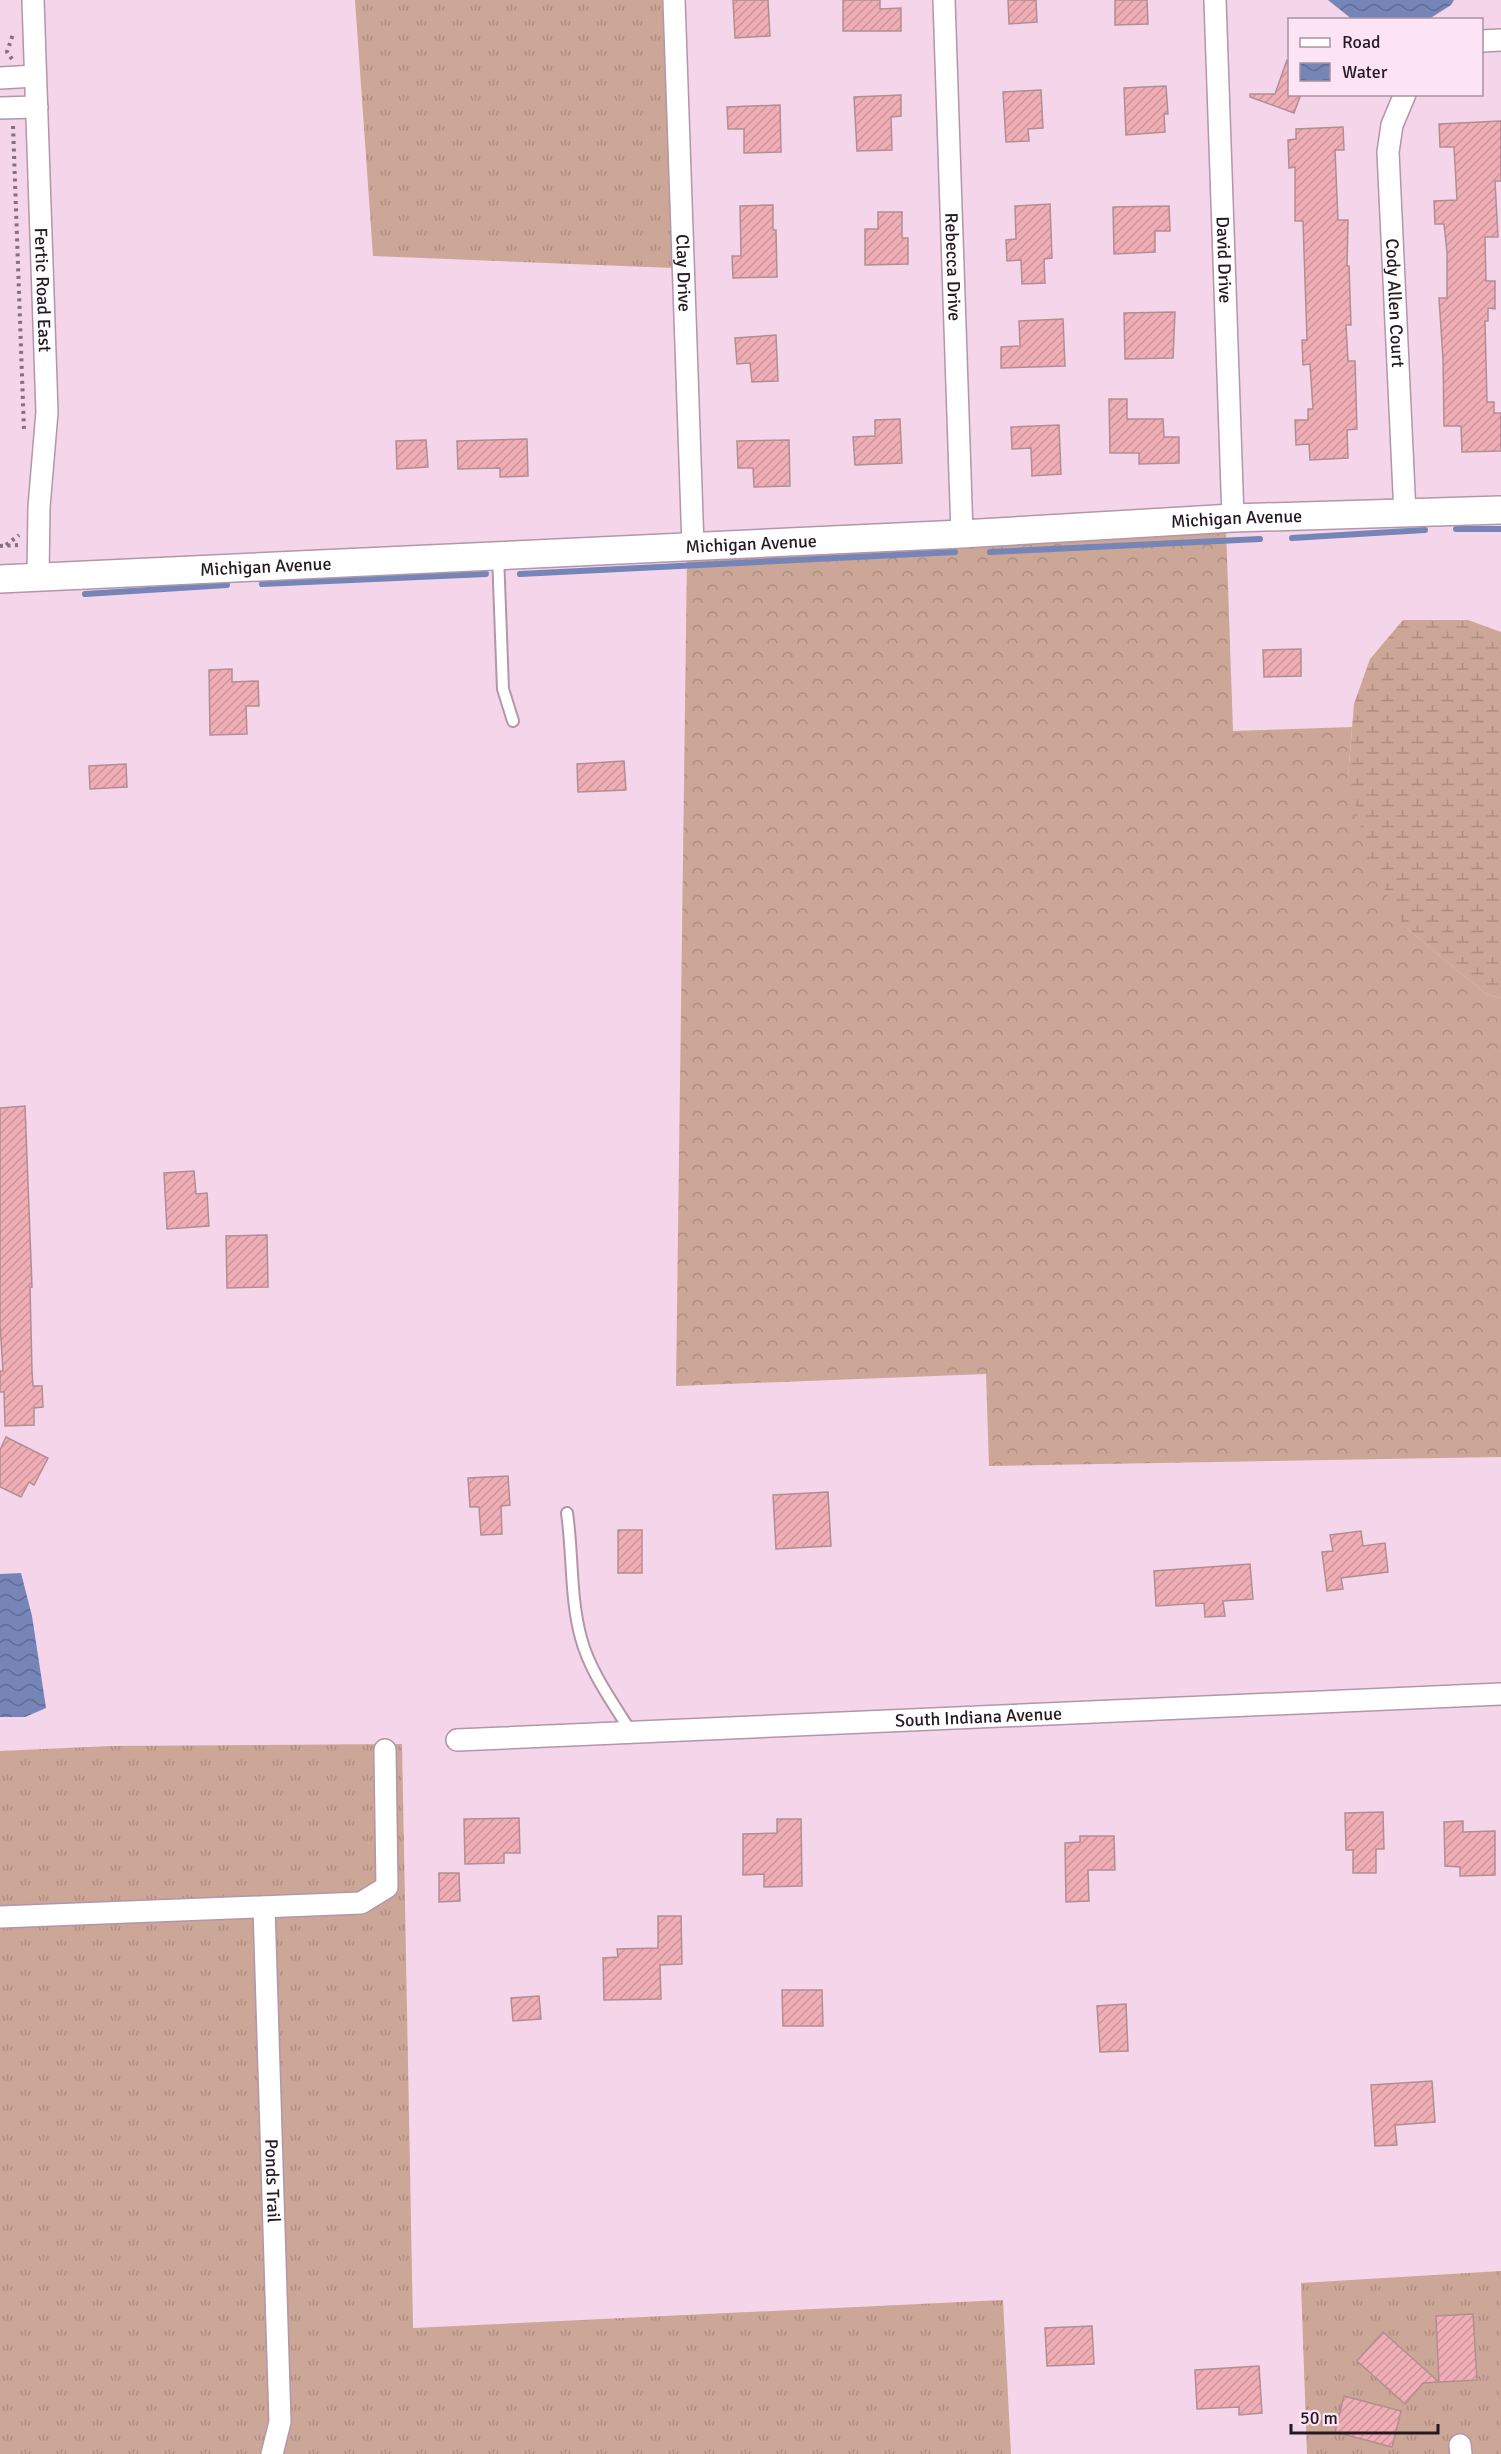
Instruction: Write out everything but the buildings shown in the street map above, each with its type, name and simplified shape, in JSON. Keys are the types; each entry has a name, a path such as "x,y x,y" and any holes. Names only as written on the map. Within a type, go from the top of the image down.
{"street":[{"name":"Fertic Road East","path":"33,0 17,77 36,107 47,412 39,507 38,577"},
{"name":"Clay Drive","path":"675,0 693,546"},
{"name":"Rebecca Drive","path":"944,0 962,534"},
{"name":"David Drive","path":"1215,0 1233,518"},
{"path":"1483,41 1501,40"},
{"name":"Cody Allen Court","path":"1404,96 1392,125 1388,152 1405,514"},
{"path":"8,108 36,107"},
{"name":"Michigan Avenue","path":"0,579 962,534 1233,518 1501,510"},
{"name":"South Indiana Avenue","path":"458,1740 1501,1695"},
{"path":"0,1917 361,1903 387,1887 385,1750"},
{"name":"Ponds Trail","path":"264,1906 280,2422 272,2454"}],"lane":[{"path":"498,555 503,689 513,721"},
{"path":"567,1513 575,1610 581,1640 596,1674 631,1732"}],"path":[{"path":"14,33 7,52 12,57 17,77"},
{"path":"8,108 12,137 24,432"},
{"path":"5,546 23,531"}],"green space":[{"path":"355,0 665,0 674,268 373,256"},
{"path":"1226,529 1233,731 1352,727 1348,777 1404,926 1486,994 1501,998 1501,1457 989,1466 986,1374 676,1386 687,556"},
{"path":"1403,620 1468,620 1501,632 1501,998 1486,994 1404,926 1368,856 1348,777 1354,704 1370,659"},
{"path":"402,1744 413,2328 1003,2300 1011,2454 0,2454 0,1751 110,1746"},
{"path":"1501,2271 1501,2454 1307,2454 1301,2283"}],"water":[{"path":"1328,0 1454,0 1451,5 1431,18 1350,18"},
{"path":"21,1573 32,1616 46,1708 25,1717 0,1717 0,1574"}],"waterway":[{"path":"1456,529 1501,529"},
{"path":"1292,538 1425,530"},
{"path":"990,552 1260,539"},
{"path":"520,574 955,552"},
{"path":"262,584 486,574"},
{"path":"85,594 227,585"}]}
